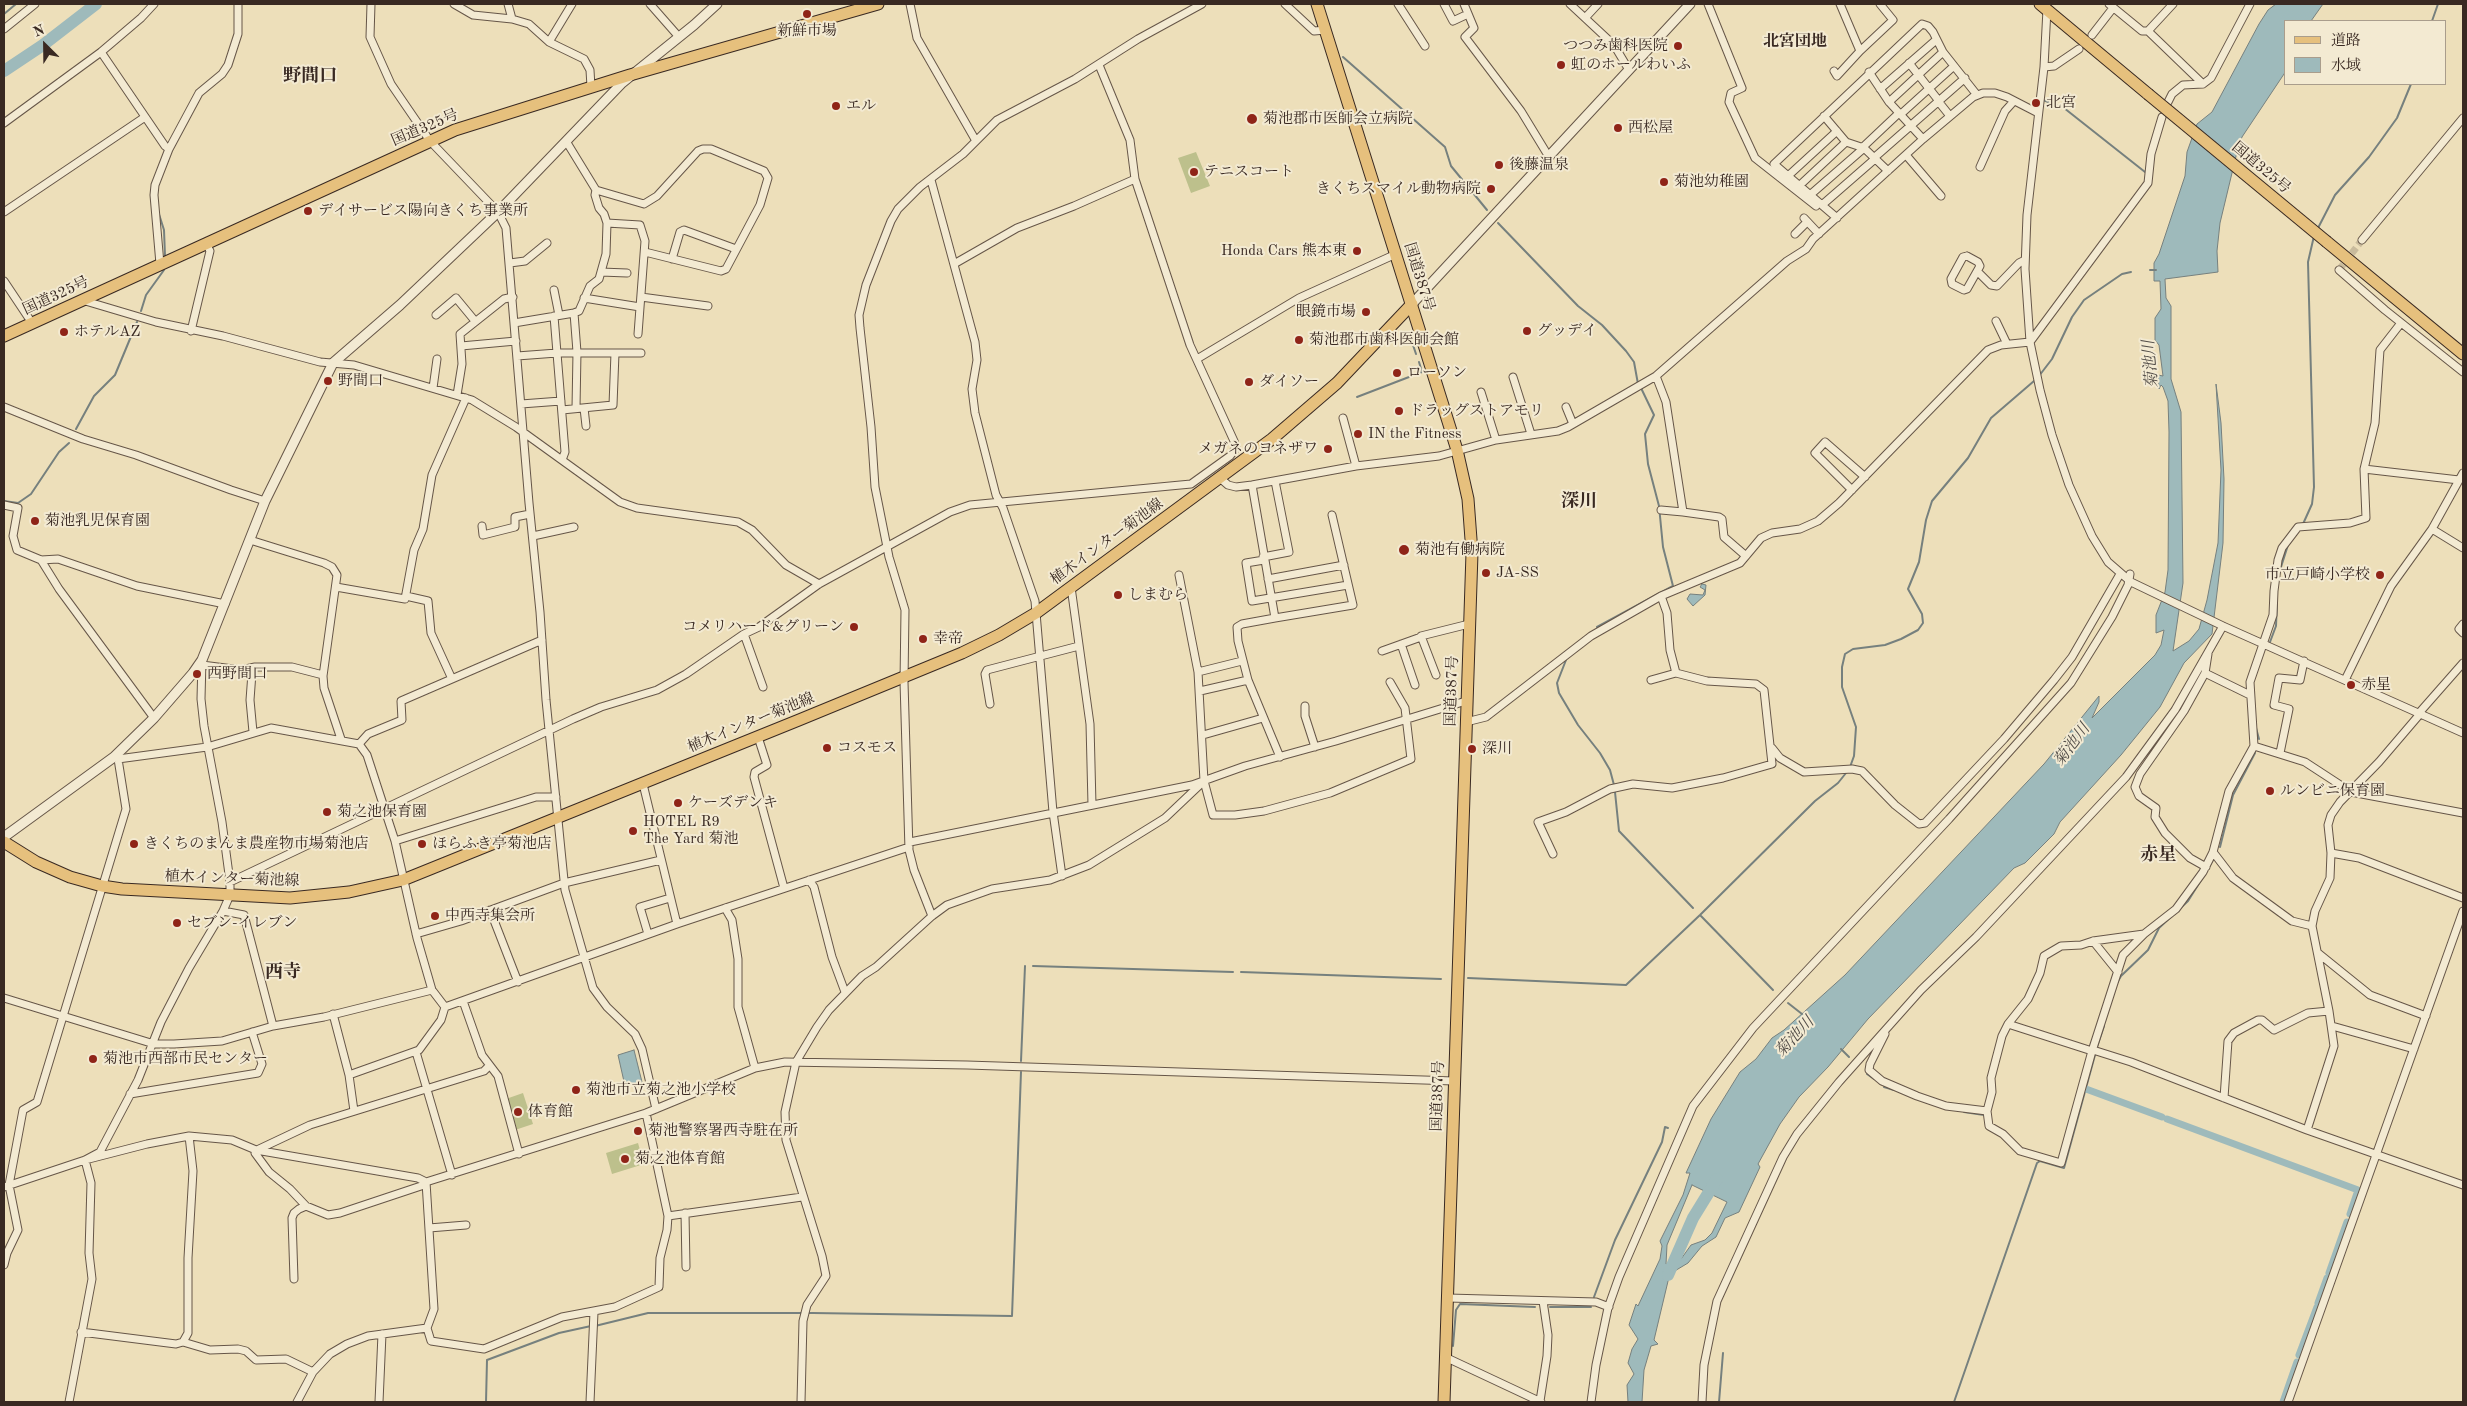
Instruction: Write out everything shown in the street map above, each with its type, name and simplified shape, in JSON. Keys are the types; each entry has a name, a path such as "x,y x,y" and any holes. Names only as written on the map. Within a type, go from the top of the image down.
{"main road":[{"name":"国道325号","path":"4,336 430,141 474,123 630,75 878,4"},
{"name":"国道387号","path":"1318,4 1458,450 1468,499 1471,527 1444,1402"},
{"name":"国道325号","path":"2045,6 2148,94 2463,354"},
{"name":"植木インター菊池線","path":"4,842 36,862 70,877 102,886 272,898 330,895 403,880 905,676 980,644 1036,613 1220,478 1321,398 1412,304"}],"street":[{"path":"4,29 35,4"},
{"path":"4,123 101,52 141,18 154,4"},
{"path":"160,264 154,195 159,173 168,149 202,88 219,77 228,65 238,34 238,4"},
{"path":"371,4 370,36 390,84 430,141 498,212 506,228 564,883 593,988 607,1007 635,1034 642,1049 656,1109"},
{"path":"454,4 473,15 512,19 529,24 548,42 584,59 590,70 591,87"},
{"path":"508,4 512,19"},
{"path":"548,42 572,4"},
{"path":"650,4 679,37"},
{"path":"4,837 116,758 154,718 202,662 265,501 333,363 400,305 498,212 630,75 679,37 717,4"},
{"path":"910,4 918,38 976,141"},
{"path":"932,916 914,870 910,844 905,610 887,547 874,487 871,427 859,315 866,285 891,221 909,197 963,154 997,120 1008,112 1099,65 1138,39 1202,4"},
{"path":"1285,4 1314,31 1326,30"},
{"path":"1398,4 1425,46"},
{"path":"1444,4 1452,20 1468,14"},
{"path":"1464,4 1474,28 1464,37 1521,111 1549,156"},
{"path":"1570,4 1614,45 1629,70"},
{"path":"1585,18 1598,4"},
{"path":"1412,304 1690,4"},
{"path":"1708,4 1742,88 1731,93 1729,102 1755,158 1835,219"},
{"path":"1837,75 1893,20 1880,4"},
{"path":"2148,31 2172,4"},
{"path":"2168,102 2172,94 2183,85 2203,84 2211,78 2250,4"},
{"path":"1842,5 1860,51"},
{"path":"2045,6 2044,67 2027,215 2025,260 2030,342 2045,409 2066,476 2092,536 2102,554 2120,574 2223,626 2463,733"},
{"path":"2092,36 2111,6 2142,31 2148,31 2203,84"},
{"path":"1835,219 1822,205 1774,164 1922,24 1928,26 1943,52 1977,95"},
{"path":"1880,89 1936,40"},
{"path":"2044,67 2054,66 2079,49"},
{"path":"101,52 168,149"},
{"path":"1889,102 1943,52"},
{"path":"1909,64 1950,116"},
{"path":"1099,65 1130,140 1135,179 1169,283 1197,359 1236,448 1230,456 1197,482"},
{"path":"1810,195 1954,66"},
{"path":"1870,72 1889,102 1923,139"},
{"path":"1822,205 1965,78"},
{"path":"1220,478 1228,485 1236,487 1252,485 1356,466 1439,456 1496,440 1558,431 1656,376 1787,261 1806,249 1819,234 1923,139 1977,95 1995,93 2038,113"},
{"path":"1980,168 2005,111 2014,101"},
{"path":"1824,116 1846,142 1864,147 1888,171"},
{"path":"1466,722 1486,716 1584,640 1661,596 1740,563 1758,541 1766,535 1800,529 1818,521 1865,477 1988,350 2007,344 2030,342 2148,184 2153,143 2162,117"},
{"path":"4,212 145,118"},
{"path":"2362,240 2463,118"},
{"path":"1788,176 1837,131"},
{"path":"514,323 574,313 578,310 590,286 599,279 601,272 606,254 608,222 599,208 595,195 596,190 566,141"},
{"path":"1799,186 1846,142"},
{"path":"596,190 644,204 649,202 698,151 703,149 711,149 764,171 768,178 760,204 753,214 726,269 721,271 645,252"},
{"path":"1906,155 1941,196"},
{"path":"954,264 1017,228 1074,206 1135,179"},
{"path":"931,180 974,342 977,360 972,389 975,413 1000,503 1030,583 1036,613 1053,812 1062,876"},
{"path":"1794,234 1806,220 1819,234"},
{"path":"608,222 640,225 645,241 638,334"},
{"path":"672,259 680,232 684,230 736,248"},
{"path":"191,330 210,251 206,243"},
{"path":"510,263 525,261 547,243"},
{"path":"1197,359 1299,298 1396,254"},
{"path":"1967,256 1978,262 1980,266 1978,272 1967,289 1964,290 1952,284 1951,279 1963,257 1967,256"},
{"path":"1978,272 1991,286 1996,286 2019,263 2025,260"},
{"path":"2339,270 2401,323 2463,372"},
{"path":"601,272 627,273"},
{"path":"4,280 32,323"},
{"path":"554,290 565,452 562,460"},
{"path":"457,395 462,364 460,334 504,299 512,297"},
{"path":"641,297 708,306"},
{"path":"436,315 456,298 476,321"},
{"path":"584,298 640,307"},
{"path":"82,300 191,330 333,363 354,365 466,398 523,432 627,506 729,520 745,525 786,565 819,584"},
{"path":"574,313 580,408 586,426"},
{"path":"1996,321 2007,344"},
{"path":"2144,934 2093,941 2081,945 2061,946 2044,956 2040,973 2028,999 2008,1024 1996,1052 1990,1078 1992,1092 1987,1111 1989,1126 2003,1134 2020,1151 2061,1163 2092,1050 2123,955 2144,934 2176,909 2196,884 2213,852 2229,790 2254,746 2250,695 2251,676 2273,615 2275,578 2282,548 2298,527 2350,523 2366,518 2364,469 2375,423 2380,350 2401,323"},
{"path":"461,346 516,341"},
{"path":"517,356 557,352 641,353"},
{"path":"562,410 613,405 615,353"},
{"path":"433,388 438,359"},
{"path":"1656,376 1666,402 1683,512"},
{"path":"1514,377 1531,434"},
{"path":"1481,392 1496,440"},
{"path":"336,587 405,599 414,550 423,529 432,475 466,398"},
{"path":"521,404 561,401"},
{"path":"4,407 83,439 136,454 265,501"},
{"path":"1566,407 1573,424"},
{"path":"1343,418 1356,466"},
{"path":"1852,490 1815,453 1826,442 1865,477"},
{"path":"2364,469 2459,480"},
{"path":"2345,680 2391,586 2432,529 2463,473"},
{"path":"1275,481 1289,552 1246,564 1252,601 1348,585"},
{"path":"230,882 601,707 657,690 686,674 744,634 760,627 819,584 950,512 970,504 1000,503 1197,482 1208,487"},
{"path":"1252,485 1275,618"},
{"path":"4,505 18,508 13,536 18,550 41,560 58,560 137,586 225,604"},
{"path":"1661,510 1719,517 1722,520 1724,537 1746,556"},
{"path":"482,526 483,536 515,527 515,517 530,514"},
{"path":"1280,757 1242,662 1237,628 1242,624 1353,605 1332,515"},
{"path":"533,536 574,527"},
{"path":"2432,529 2463,548"},
{"path":"250,540 332,567 337,575 323,675 324,688 341,739"},
{"path":"41,560 59,589 154,718"},
{"path":"1268,579 1344,565"},
{"path":"1772,748 1780,758 1804,772 1849,769 1865,773 1895,806 1919,824 1925,823 2004,739 2054,680 2072,657 2120,574"},
{"path":"1179,575 1198,672 1203,735 1204,782 1213,815 1264,811 1330,794 1411,759 1404,708 1401,699 1390,682"},
{"path":"1591,1402 1597,1358 1609,1307 1619,1277 1682,1129 1698,1100 1753,1028 1949,819 2072,683 2104,630 2130,579"},
{"path":"1071,587 1090,724 1092,805"},
{"path":"406,596 428,601 431,632 452,679"},
{"path":"1661,596 1667,613 1670,650 1676,673"},
{"path":"1382,651 1421,636 1469,624"},
{"path":"2463,624 2459,629 2463,633"},
{"path":"1702,1402 1704,1365 1717,1301 1784,1157 1797,1134 1889,1025 2126,777 2175,710 2223,626"},
{"path":"744,634 763,686"},
{"path":"1421,637 1436,675"},
{"path":"359,744 368,734 402,720 401,701 542,640"},
{"path":"1401,644 1416,685"},
{"path":"990,704 985,674 987,670 1079,646"},
{"path":"2206,867 2190,858 2165,833 2155,817 2156,808 2139,796 2135,787 2140,774 2184,711 2205,673 2209,649"},
{"path":"202,662 247,669 292,667 323,675"},
{"path":"85,1160 100,1152 154,1044 161,1022 189,968 224,911 230,895 230,882 217,793 207,747 201,700 202,662"},
{"path":"1198,672 1242,662"},
{"path":"2280,753 2289,709 2274,705 2278,678 2300,680 2304,662"},
{"path":"2307,1130 2334,1046 2332,1026 2312,926 2315,911 2330,878 2331,853 2328,825 2331,815 2340,802 2351,792 2463,663"},
{"path":"247,669 252,673 250,700 253,732"},
{"path":"1553,854 1538,822 1566,812 1617,787 1633,784 1672,788 1768,767 1773,760 1765,694 1761,686 1707,681 1676,673 1651,680"},
{"path":"2205,673 2250,695"},
{"path":"1200,690 1248,680"},
{"path":"349,1075 416,1052 433,1033 445,1007 648,934 910,844 1053,812 1204,782 1245,766 1315,747 1466,701"},
{"path":"1305,706 1305,716 1315,747"},
{"path":"1203,735 1263,718"},
{"path":"116,758 207,747 272,728 341,739 359,744 367,755 395,842 416,934 432,990 445,1007"},
{"path":"758,736 767,765 754,774 784,888"},
{"path":"2254,746 2305,762 2351,792 2463,813"},
{"path":"4,1265 7,1253 18,1230 7,1186 23,1110 37,1102 126,809 116,758"},
{"path":"801,1402 803,1321 807,1305 826,1276 822,1256 802,1197 786,1140 785,1112 796,1062 817,1026 845,992 862,976 883,961 932,916 947,905 1015,884 1050,880 1089,865 1165,818 1204,782"},
{"path":"643,784 677,924"},
{"path":"395,842 536,797 556,797"},
{"path":"2213,852 2233,878 2292,921 2312,926"},
{"path":"2331,853 2359,858 2463,898"},
{"path":"416,934 564,883 661,860"},
{"path":"809,880 814,887 832,957 845,992"},
{"path":"648,934 640,907 670,898"},
{"path":"726,908 732,920 738,959 738,1007 755,1068"},
{"path":"490,910 518,982"},
{"path":"224,911 244,915 273,1026"},
{"path":"2288,1402 2463,911"},
{"path":"2093,941 2118,972"},
{"path":"2318,953 2370,995 2426,1016"},
{"path":"4,998 154,1044 222,1041 273,1026 289,1025 432,990"},
{"path":"463,1001 482,1055 498,1076 519,1154"},
{"path":"2224,1098 2228,1041 2234,1034 2258,1020 2262,1020 2274,1030 2308,1013 2329,1010"},
{"path":"333,1014 349,1075 354,1111"},
{"path":"2008,1024 2131,1062 2307,1130 2463,1184"},
{"path":"1889,1025 1870,1064 1869,1070 1872,1073 1882,1081 1946,1106 1987,1111"},
{"path":"2332,1026 2414,1049"},
{"path":"130,1094 258,1073 262,1064 252,1032"},
{"path":"416,1052 452,1175"},
{"path":"256,1150 255,1153 269,1172 290,1189 306,1206 328,1215 340,1214 421,1186 426,1182 646,1113 755,1068 796,1062 1454,1081"},
{"path":"256,1150 310,1125 484,1071 489,1066"},
{"path":"426,1328 431,1342 484,1349 562,1317 615,1307 659,1287 660,1258 667,1230 668,1216 646,1113"},
{"path":"7,1186 85,1160 147,1144 190,1136 232,1140 256,1150 418,1178 426,1182"},
{"path":"183,1342 188,1332 188,1258 192,1217 193,1171 190,1136"},
{"path":"69,1402 92,1279 89,1253 91,1183 85,1160"},
{"path":"297,1402 313,1372 330,1354 347,1344 368,1336 426,1328 432,1319 434,1309 426,1182"},
{"path":"668,1216 802,1197"},
{"path":"294,1279 292,1218 294,1213 306,1206"},
{"path":"686,1214 686,1267"},
{"path":"429,1228 466,1225"},
{"path":"1448,1298 1596,1302 1609,1307"},
{"path":"1445,1357 1540,1402 1548,1356 1548,1335 1543,1301"},
{"path":"590,1402 594,1312"},
{"path":"81,1332 176,1344 183,1342 210,1350 238,1349 246,1351 256,1360 286,1359 313,1372"},
{"path":"379,1402 382,1334"}],"green space":[{"name":"テニスコート","path":"1196,152 1210,186 1191,193 1178,158"},
{"name":"体育館","path":"523,1093 533,1124 512,1131 503,1100"},
{"name":"菊之池体育館","path":"638,1143 644,1164 612,1174 606,1153"}],"water":[{"path":"2276,4 2323,4 2312,20 2284,20 2284,74 2242,137 2238,148 2220,223 2217,251 2218,272 2165,279 2166,298 2171,306 2171,379 2181,412 2183,583 2173,651 2189,641 2199,629 2207,600 2218,543 2221,470 2216,384 2221,423 2224,479 2223,543 2212,634 2184,663 2160,707 2121,755 2060,822 2054,834 2025,863 2014,868 1868,1019 1828,1067 1799,1097 1780,1124 1758,1164 1760,1167 1739,1212 1725,1218 1716,1237 1702,1246 1688,1263 1673,1272 1669,1277 1654,1340 1658,1344 1651,1346 1644,1370 1642,1402 1628,1402 1627,1385 1634,1374 1628,1363 1632,1349 1638,1339 1629,1325 1636,1304 1638,1306 1660,1259 1662,1246 1660,1241 1683,1195 1690,1173 1686,1173 1711,1119 1740,1072 1756,1059 1772,1038 1784,1030 1845,975 2044,764 2099,696 2099,702 2092,718 2155,655 2161,645 2164,630 2156,633 2156,615 2165,592 2168,570 2169,432 2168,401 2161,385 2159,389 2158,375 2163,376 2159,345 2155,340 2155,318 2161,309 2160,281 2154,281 2154,263 2159,254 2185,176 2187,152 2197,124 2212,112 2268,10","holes":["1692,1185 1727,1202 1712,1233 1705,1240 1691,1245 1681,1259 1676,1261 1672,1259 1670,1264 1666,1264 1667,1245"]},
{"path":"1702,584 1706,585 1705,595 1693,606 1687,599 1690,594 1703,595 1705,590 1700,587"},
{"path":"634,1050 642,1082 625,1086 618,1055"}],"waterway":[{"path":"4,14 16,4"},
{"path":"4,71 43,45 96,4"},
{"path":"2432,20 2438,4"},
{"path":"1343,57 1445,147 1451,166 1487,210"},
{"path":"2317,230 2335,195 2369,157 2397,118 2411,85"},
{"path":"2043,100 2064,108 2145,172"},
{"path":"158,211 164,230 165,256"},
{"path":"1498,223 1578,306 1602,325 1626,351 1634,362 1638,384"},
{"path":"2303,524 2312,504 2314,487 2308,262 2314,236"},
{"path":"141,311 146,295 164,270"},
{"path":"2150,270 2156,270"},
{"path":"2039,376 2052,359 2072,317 2084,300 2122,274 2131,272"},
{"path":"76,429 94,396 115,375 137,322"},
{"path":"1410,336 1416,354"},
{"path":"1357,397 1422,372 1419,362"},
{"path":"1850,767 1854,756 1856,727 1842,687 1842,667 1845,654 1853,649 1885,645 1901,639 1918,630 1923,623 1922,614 1908,589 1919,562 1926,520 1932,501 1968,458 1991,418 2034,381"},
{"path":"1597,627 1673,586 1663,547 1659,506 1648,464 1645,434 1654,415 1641,388"},
{"path":"4,501 18,503 31,494 59,452 69,443"},
{"path":"2281,567 2288,545"},
{"path":"2270,642 2276,626 2277,601"},
{"path":"1566,660 1557,683 1559,693 1578,725 1600,753 1610,770 1614,785"},
{"path":"2256,728 2259,739"},
{"path":"2220,847 2233,795 2255,753"},
{"path":"1468,978 1626,985 1815,801 1838,783 1846,773"},
{"path":"1615,792 1619,831 1693,908"},
{"path":"2209,867 2214,858"},
{"path":"2117,983 2121,976 2148,950 2159,928 2188,901 2203,877"},
{"path":"1700,915 1773,990"},
{"path":"1021,1061 1025,966"},
{"path":"1033,966 1233,972"},
{"path":"1241,972 1441,979"},
{"path":"1788,1003 1802,1014"},
{"path":"2097,1047 2104,1026"},
{"path":"1841,1049 1849,1057"},
{"path":"1954,1402 2037,1163 2040,1161 2064,1168 2095,1055"},
{"path":"595,1326 648,1313 1012,1316 1021,1072"},
{"path":"1867,1074 1874,1079"},
{"path":"1884,1087 1894,1090"},
{"path":"2086,1089 2162,1117"},
{"path":"1964,1112 1984,1115"},
{"path":"2167,1119 2358,1190 2350,1214"},
{"path":"1594,1297 1615,1240 1662,1142 1665,1127 1668,1128"},
{"name":"菊池川","path":"1668,1275 1693,1218 1717,1179"},
{"path":"2329,1273 2347,1222"},
{"path":"2318,1303 2327,1278"},
{"path":"1453,1346 1456,1310 1460,1304 1535,1307"},
{"path":"1550,1307 1591,1307"},
{"path":"2299,1355 2317,1307"},
{"path":"486,1402 487,1360 559,1333 591,1326"},
{"path":"1719,1402 1723,1353"},
{"path":"2283,1402 2297,1362"}],"tunnel":[{"path":"2339,270 2362,240"}],"place":[{"name":"新鮮市場","path":"807,14"},
{"name":"つつみ歯科医院","path":"1678,46"},
{"name":"虹のホールわいふ","path":"1561,65"},
{"name":"北宮","path":"2036,103"},
{"name":"エル","path":"836,106"},
{"name":"菊池郡市医師会立病院","path":"1252,119"},
{"name":"西松屋","path":"1618,128"},
{"name":"後藤温泉","path":"1499,165"},
{"name":"テニスコート","path":"1194,172"},
{"name":"菊池幼稚園","path":"1664,182"},
{"name":"きくちスマイル動物病院","path":"1491,189"},
{"name":"デイサービス陽向きくち事業所","path":"308,211"},
{"name":"Honda Cars 熊本東","path":"1357,251"},
{"name":"眼鏡市場","path":"1366,312"},
{"name":"グッデイ","path":"1527,331"},
{"name":"ホテルAZ","path":"64,332"},
{"name":"菊池郡市歯科医師会館","path":"1299,340"},
{"name":"ローソン","path":"1397,373"},
{"name":"野間口","path":"328,381"},
{"name":"ダイソー","path":"1249,382"},
{"name":"ドラッグストアモリ","path":"1399,411"},
{"name":"IN the Fitness","path":"1358,434"},
{"name":"メガネのヨネザワ","path":"1328,449"},
{"name":"菊池乳児保育園","path":"35,521"},
{"name":"菊池有働病院","path":"1404,550"},
{"name":"JA-SS","path":"1486,573"},
{"name":"市立戸崎小学校","path":"2380,575"},
{"name":"しまむら","path":"1118,595"},
{"name":"コメリハード&グリーン","path":"854,627"},
{"name":"幸帝","path":"923,639"},
{"name":"西野間口","path":"197,674"},
{"name":"赤星","path":"2351,685"},
{"name":"コスモス","path":"827,748"},
{"name":"深川","path":"1472,749"},
{"name":"ルンビニ保育園","path":"2270,791"},
{"name":"ケーズデンキ","path":"678,803"},
{"name":"菊之池保育園","path":"327,812"},
{"name":"HOTEL R9 The Yard 菊池","path":"633,831"},
{"name":"きくちのまんま農産物市場菊池店","path":"134,844"},
{"name":"ほらふき亭菊池店","path":"422,844"},
{"name":"中西寺集会所","path":"435,916"},
{"name":"セブン-イレブン","path":"177,923"},
{"name":"菊池市西部市民センター","path":"93,1059"},
{"name":"菊池市立菊之池小学校","path":"576,1090"},
{"name":"体育館","path":"518,1112"},
{"name":"菊池警察署西寺駐在所","path":"638,1131"},
{"name":"菊之池体育館","path":"625,1159"}],"district":[{"name":"北宮団地","path":"1795,42"},
{"name":"野間口","path":"310,76"},
{"name":"深川","path":"1579,501"},
{"name":"赤星","path":"2158,855"},
{"name":"西寺","path":"283,972"}]}
